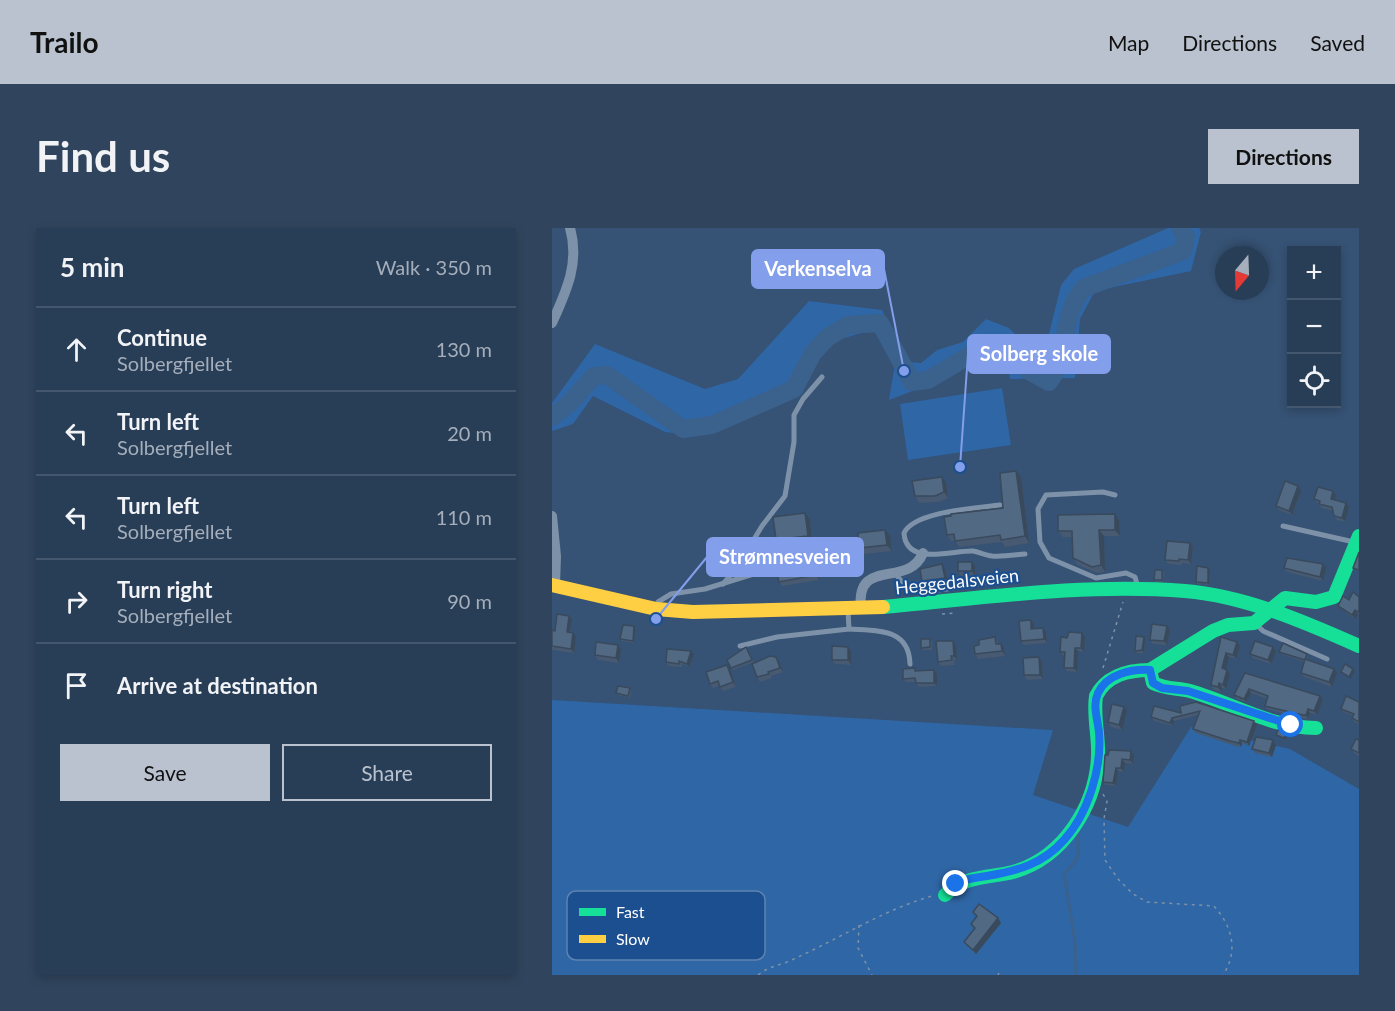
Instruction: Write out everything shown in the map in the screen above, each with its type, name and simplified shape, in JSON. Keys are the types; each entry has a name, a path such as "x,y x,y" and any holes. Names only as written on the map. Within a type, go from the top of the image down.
{"main road":[{"path":"945,895 961,881 1012,872 1042,860 1067,838 1092,788 1099,735 1094,704 1098,693 1110,679 1122,673 1150,670 1213,631 1228,625 1254,623 1267,610 1286,598 1316,602 1334,597 1358,539"},
{"name":"Heggedalsveien","path":"553,585 656,609 693,612 854,609 1047,591 1138,590 1197,593 1267,610 1319,628 1359,646"},
{"path":"1150,670 1153,683 1162,688 1188,691 1291,725 1316,728"}],"street":[{"path":"552,323 571,279 574,265 570,228"},
{"path":"552,516 556,556 553,585"},
{"path":"854,609 864,583 872,577 895,573 920,562 924,553"}],"lane":[{"path":"723,584 736,569 762,526 784,496 794,442 794,415 803,399 822,377"},
{"path":"1115,495 1103,492 1046,495 1038,508 1041,542 1049,558 1061,564 1096,579 1128,574 1135,578 1138,590"},
{"path":"1000,505 943,513 912,523 904,533 904,540 909,546 935,556 973,551 991,556 1025,554"},
{"path":"1283,526 1358,539"},
{"path":"656,609 658,602 671,594 723,584 783,565"},
{"path":"895,573 903,583 917,590 938,591 977,584"},
{"path":"849,629 854,609"},
{"path":"1254,623 1263,630 1327,658"},
{"path":"740,646 777,637 849,629 887,633 901,638 910,650 910,664"}],"path":[{"path":"977,584 1013,583"},
{"path":"1103,668 1123,610 1123,601"},
{"path":"939,615 960,612"},
{"path":"1092,788 1104,795 1107,801 1104,819 1105,860 1118,879 1133,894 1147,902 1214,906 1220,913 1232,936 1230,965 1223,975"},
{"path":"758,975 768,967 787,962 859,925 915,901 945,895"},
{"path":"859,925 858,948 872,975"}],"shaded area":[{"path":"1168,228 1199,228 1201,232 1191,271 1095,291 1080,319 1075,378 1010,379 1005,349 984,343 940,378 889,400 895,363 874,329 825,344 802,394 699,436 665,432 593,396 573,424 552,431 552,403 595,344 705,389 738,379 809,301 882,310 908,362 921,363 937,350 963,342 986,319 1009,328 1028,347 1047,342 1061,285 1074,269"},
{"path":"1002,388 1011,445 908,460 900,404"},
{"path":"552,700 1053,730 1033,795 1128,827 1191,727 1290,749 1359,789 1359,975 552,975"}],"building":[{"path":"1016,471 1025,536 1001,540 1000,535 955,541 954,534 947,535 944,517 951,516 951,514 1003,508 1000,473"},
{"path":"942,477 944,492 935,496 915,496 912,481"},
{"path":"1285,481 1298,486 1289,511 1276,506"},
{"path":"1318,487 1333,491 1331,499 1346,503 1342,518 1334,516 1332,507 1319,504 1320,501 1314,499"},
{"path":"805,513 808,536 790,538 791,548 783,549 781,539 776,539 773,517"},
{"path":"1115,514 1115,530 1099,530 1101,565 1092,567 1073,558 1072,531 1058,531 1058,515"},
{"path":"885,530 887,545 859,548 858,533"},
{"path":"1167,541 1190,543 1188,560 1165,560"},
{"path":"1359,552 1359,570 1353,568"},
{"path":"1287,558 1323,564 1320,577 1284,568"},
{"path":"800,560 813,561 816,575 779,582 776,567"},
{"path":"958,562 972,562 972,571 958,571"},
{"path":"942,564 945,578 922,581 920,569"},
{"path":"1197,566 1208,568 1208,583 1196,582"},
{"path":"1155,570 1162,570 1162,580 1154,580"},
{"path":"1353,592 1359,597 1359,612 1355,610 1352,615 1338,606 1343,596 1349,600"},
{"path":"557,614 569,616 567,632 573,633 571,649 552,646 552,630 555,631"},
{"path":"1031,620 1031,629 1043,628 1044,639 1021,641 1019,621"},
{"path":"1152,624 1167,626 1164,641 1150,640"},
{"path":"623,625 634,626 633,641 620,639"},
{"path":"1069,632 1082,633 1081,648 1075,648 1074,668 1064,668 1065,652 1060,652 1061,637 1067,638"},
{"path":"1136,636 1144,637 1142,650 1135,651"},
{"path":"995,637 996,644 1001,644 1002,651 975,654 974,646 979,645 979,640"},
{"path":"1221,637 1237,642 1233,655 1226,653 1222,668 1227,670 1223,685 1219,683 1218,687 1211,685"},
{"path":"921,639 930,639 930,647 921,648"},
{"path":"936,641 953,641 952,660 938,662"},
{"path":"1255,641 1273,647 1268,660 1250,654"},
{"path":"596,642 618,645 616,658 595,655"},
{"path":"1283,643 1307,654 1305,660 1279,652"},
{"path":"832,646 848,647 848,660 832,660"},
{"path":"746,647 752,660 731,668 727,660"},
{"path":"667,649 691,651 687,664 679,661 679,664 666,662"},
{"path":"770,656 776,657 780,668 757,677 752,664"},
{"path":"1039,657 1040,675 1024,675 1023,658"},
{"path":"1305,659 1334,669 1329,682 1301,673"},
{"path":"1345,664 1353,669 1349,677 1341,672"},
{"path":"727,665 733,682 720,687 718,681 710,684 706,672"},
{"path":"915,668 915,671 934,670 934,683 916,683 915,678 903,679 903,669"},
{"path":"1245,673 1320,696 1314,711 1308,709 1306,715 1303,715 1265,706 1268,696 1249,689 1244,699 1234,695"},
{"path":"618,686 630,688 628,696 616,693"},
{"path":"1346,696 1359,702 1359,722 1352,718 1354,714 1341,709"},
{"path":"1196,702 1254,721 1247,742 1230,741 1193,729 1200,711 1172,718 1170,723 1151,717 1154,706 1181,713 1180,706"},
{"path":"1112,704 1124,707 1119,725 1108,722"},
{"path":"1278,730 1287,732 1284,738 1276,735"},
{"path":"1256,737 1273,740 1269,753 1252,749"},
{"path":"1356,739 1359,740 1359,753 1351,749"},
{"path":"1109,750 1131,751 1130,760 1122,759 1121,768 1116,768 1113,783 1103,782 1105,755 1108,755"},
{"path":"979,904 998,918 973,950 964,942 975,928 971,924 977,916 973,912"}],"waterway":[{"path":"552,417 570,403 594,376 607,375 683,429 712,425 794,389 813,353 827,338 848,325 880,323 912,382 928,380 987,345 1001,344 1023,355 1029,371 1049,382 1060,359 1071,309 1084,288 1183,251 1186,237 1180,228"},
{"path":"1076,975 1075,941 1064,874 1078,857 1079,831"}],"traffic: fast":[{"path":"1316,728 1283,724 1190,691 1158,685 1153,683 1150,670 1213,631 1228,625 1254,623 1285,598 1316,602 1334,597 1359,536"},
{"path":"883,607 1072,590 1185,591 1252,604 1296,619 1359,646"},
{"path":"945,895 960,884 977,878 1013,872 1031,865 1047,855 1074,828 1091,793 1096,775 1098,756 1096,696 1106,683 1119,675 1150,670"}],"traffic: slow":[{"path":"552,585 656,609 693,612 883,607"}],"place":[{"name":"Verkenselva","path":"904,371"},
{"name":"Solberg skole","path":"960,467"},
{"name":"Strømnesveien","path":"656,619"}],"route":[{"path":"956,884 961,881 1012,872 1028,866 1042,860 1067,838 1092,788 1098,762 1099,735 1094,704 1102,686 1122,673 1136,669 1150,670 1150,676 1156,686 1188,691 1242,711 1291,725"}]}
